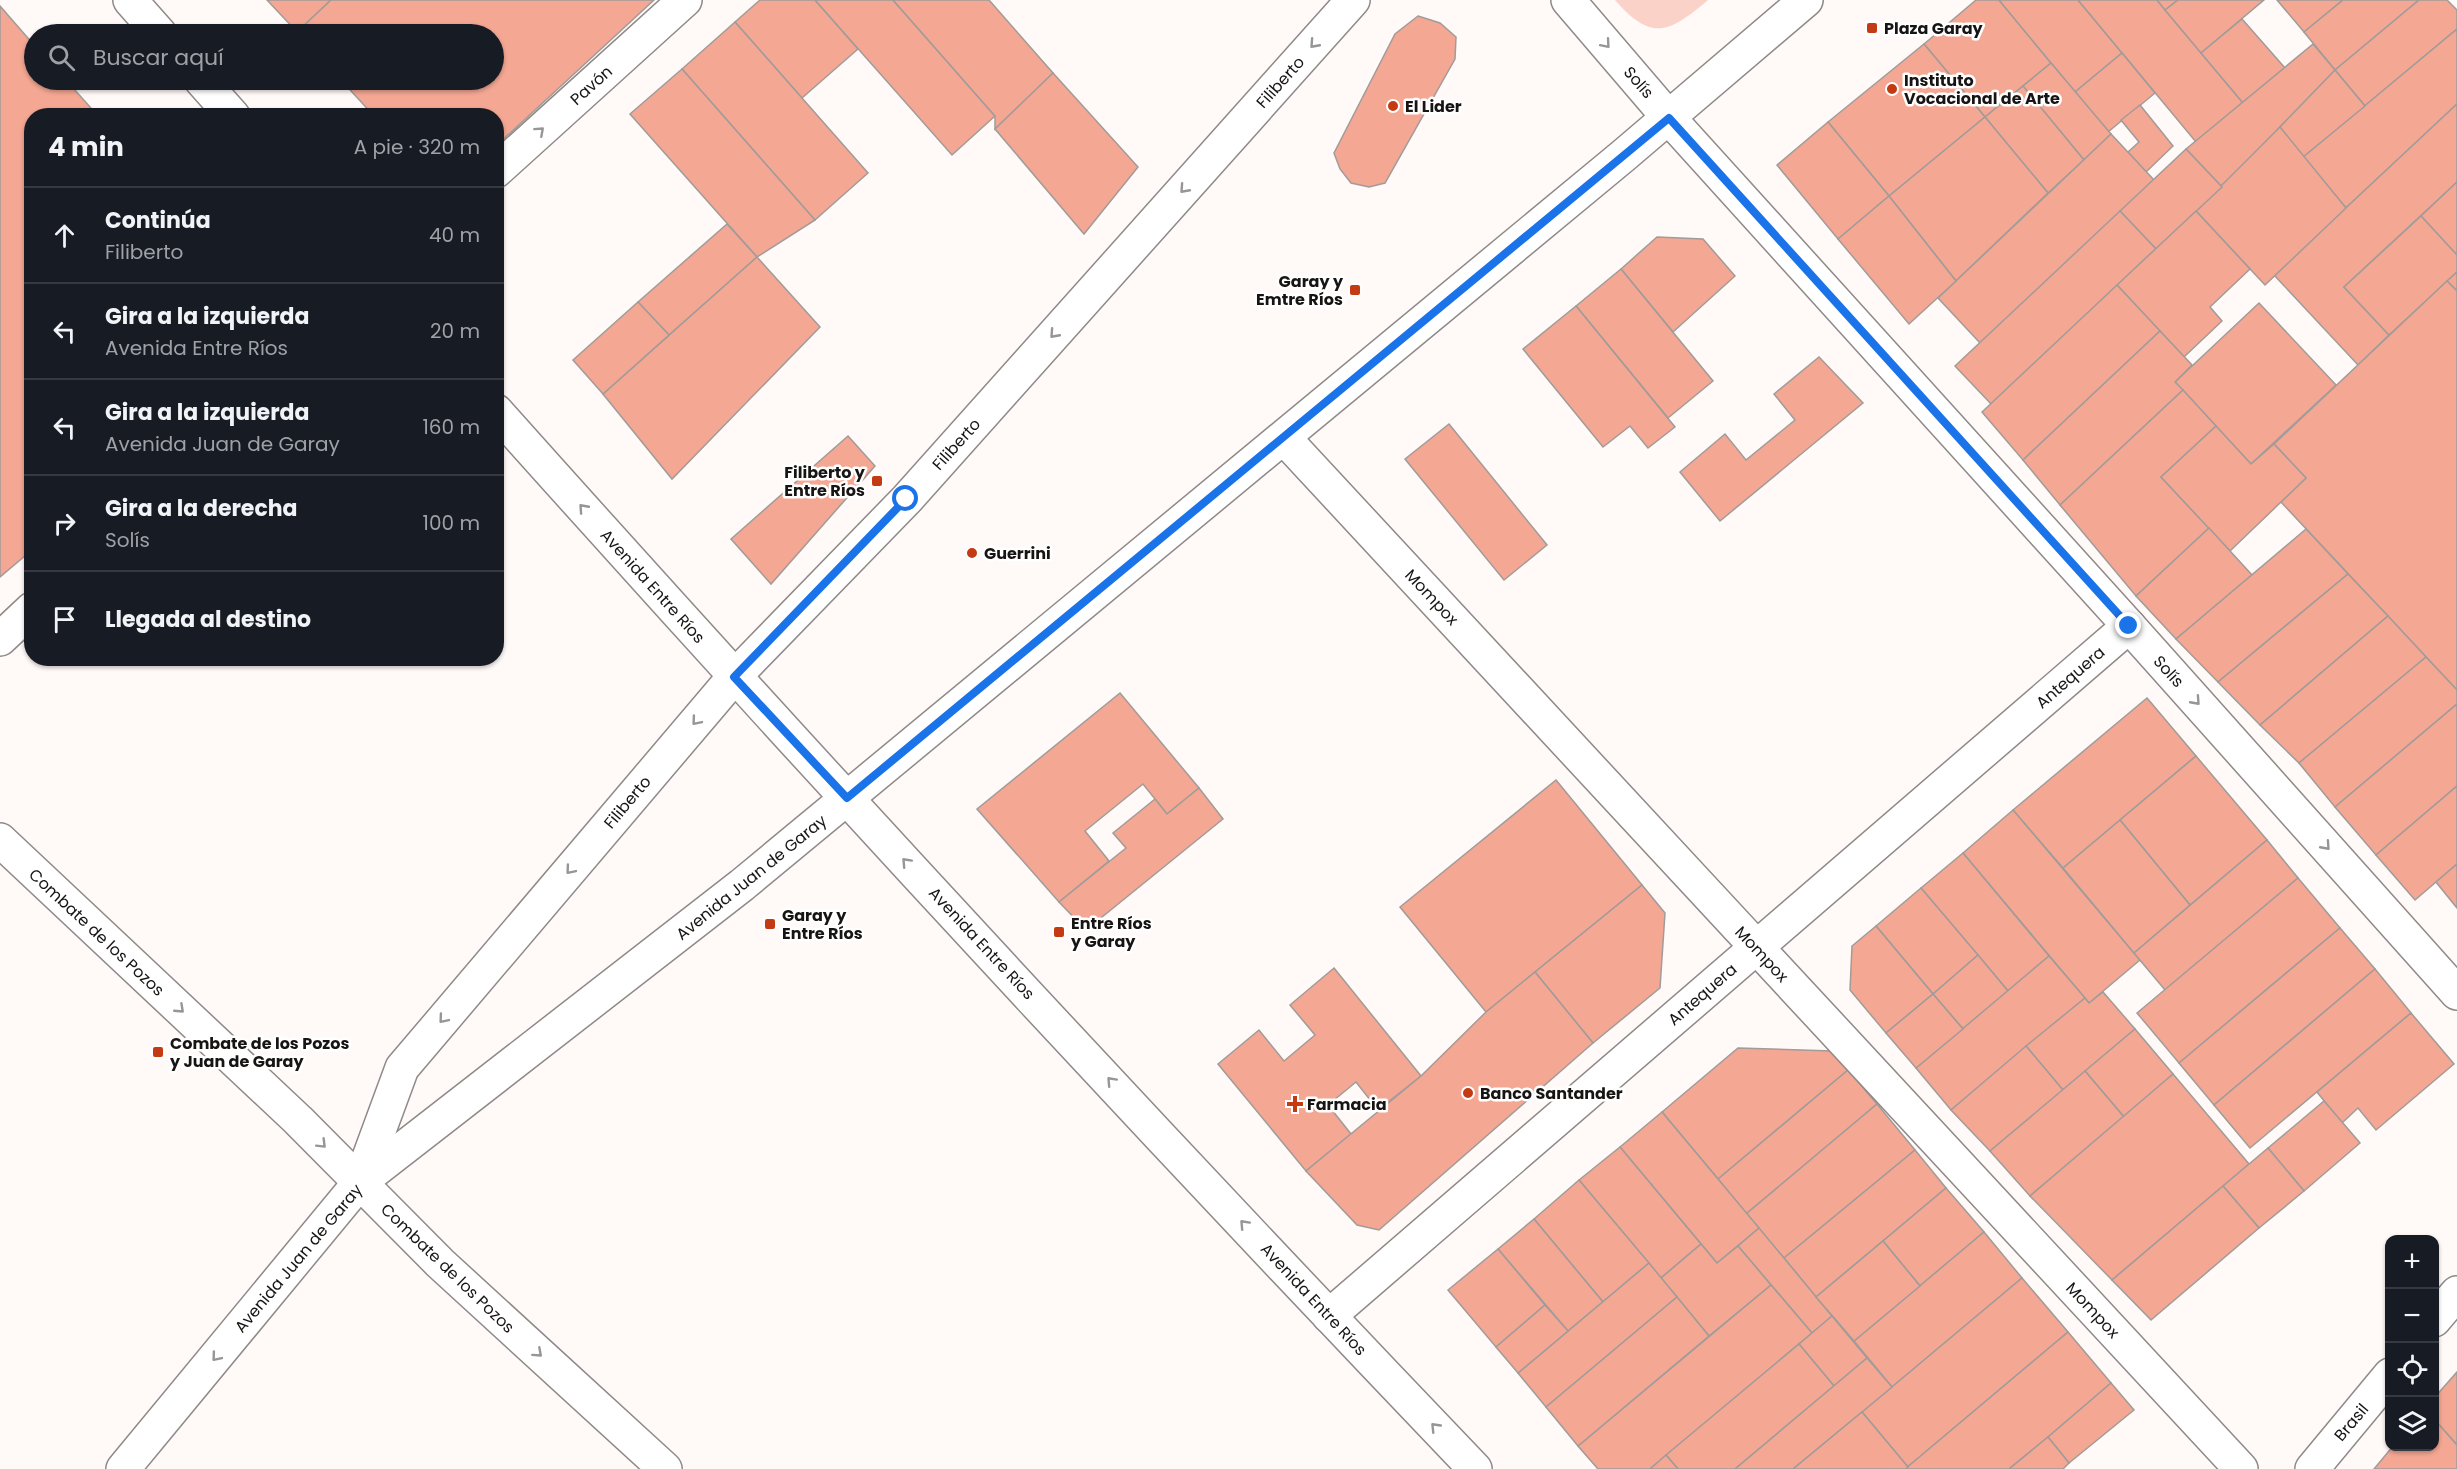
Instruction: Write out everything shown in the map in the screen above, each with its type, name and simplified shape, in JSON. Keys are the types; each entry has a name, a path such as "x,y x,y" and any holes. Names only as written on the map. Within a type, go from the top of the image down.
{"street":[{"path":"130,0 151,24"},
{"name":"Pavón","path":"504,164 685,0"},
{"name":"Filiberto","path":"360,1182 402,1068 734,677 906,499 1353,0"},
{"name":"Solís","path":"1568,0 1669,118 2129,626 2457,993"},
{"name":"Avenida Juan de Garay","path":"123,1469 360,1182 701,918 1284,438 1669,118 1806,0"},
{"path":"210,90 226,108"},
{"name":"Avenida Entre Ríos","path":"504,420 734,677 1329,1316 1476,1469"},
{"name":"Mompox","path":"1284,438 2241,1469"},
{"path":"0,639 24,616"},
{"name":"Antequera","path":"1329,1316 2129,626"},
{"name":"Combate de los Pozos","path":"0,840 298,1120 440,1263 665,1469"},
{"path":"2439,1314 2457,1293"},
{"name":"Brasil","path":"2312,1469 2385,1381"}],"shaded area":[{"path":"1615,0 1708,0 1683,20 1661,28 1640,23"}],"building":[{"path":"267,0 331,0 306,24 290,24"},
{"path":"331,0 654,0 504,139 504,108 367,108 350,90 504,90 504,24 306,24"},
{"path":"760,0 815,0 858,49 802,98 735,22"},
{"path":"815,0 893,0 995,116 952,155"},
{"path":"893,0 989,0 1053,73 995,129 995,116"},
{"path":"1976,0 1999,0 2051,63 1985,117 1924,44"},
{"path":"1999,0 2078,0 2122,53 2075,92"},
{"path":"2078,0 2157,0 2243,103 2196,142"},
{"path":"2157,0 2178,0 2165,10"},
{"path":"2178,0 2264,0 2201,53 2165,10"},
{"path":"2277,0 2343,0 2304,32"},
{"path":"2343,0 2419,0 2335,70 2304,32"},
{"path":"2419,0 2447,0 2457,10 2457,29 2365,106 2335,70"},
{"path":"0,6 24,34 24,90 75,90 91,108 24,108 24,557 0,577"},
{"name":"El Lider","path":"1418,16 1440,23 1456,37 1455,59 1385,183 1369,187 1351,183 1340,169 1334,153 1395,34"},
{"path":"2242,19 2285,68 2243,103 2201,53"},
{"path":"735,22 868,173 815,220 682,69"},
{"path":"2457,29 2457,104 2346,208 2303,157"},
{"path":"1924,44 1985,117 1889,196 1828,122"},
{"path":"2313,44 2335,70 2222,187 2186,149"},
{"path":"2122,53 2155,93 2108,132 2075,92"},
{"path":"2051,63 2111,134 2084,160 2023,86"},
{"path":"682,69 815,220 757,257 630,114"},
{"path":"2335,70 2365,106 2303,157 2280,127"},
{"path":"1053,73 1138,167 1084,234 995,129"},
{"path":"2023,86 2084,160 2048,193 1985,117"},
{"path":"2457,104 2457,182 2344,287 2389,335 2358,365 2274,275"},
{"path":"2140,105 2173,146 2146,172 2128,152 2139,142 2121,120"},
{"path":"1985,117 2048,193 1956,281 1889,196"},
{"path":"1828,122 1889,196 1838,239 1777,165"},
{"path":"2280,127 2346,208 2265,285 2196,211"},
{"path":"2111,134 2154,180 1980,343 1938,298"},
{"path":"2186,149 2222,187 2156,249 2120,211"},
{"path":"2457,182 2457,255 2421,216"},
{"path":"1889,196 1956,281 1909,324 1838,239"},
{"path":"2120,211 2156,249 1991,404 1955,366"},
{"path":"2196,211 2250,269 2210,307 2222,321 2184,357 2117,285"},
{"path":"2421,216 2457,255 2457,272 2389,335 2344,287"},
{"path":"727,224 757,257 669,335 638,302"},
{"path":"1657,237 1703,239 1735,276 1673,332 1621,269"},
{"path":"757,257 820,327 672,479 603,394"},
{"path":"1621,269 1713,381 1668,418 1576,306"},
{"path":"2457,272 2457,291 2447,281"},
{"path":"2447,281 2457,291 2457,690 2281,502 2306,478 2274,444"},
{"path":"2117,285 2160,331 2023,460 1982,412"},
{"path":"638,302 669,335 603,394 573,360"},
{"path":"2259,303 2336,385 2251,464 2175,382"},
{"path":"1576,306 1675,427 1648,448 1630,426 1603,447 1523,349"},
{"path":"2160,331 2192,365 2175,382 2183,390 2060,505 2023,460"},
{"path":"1819,357 1863,403 1720,521 1680,472 1725,434 1746,460 1795,420 1774,394"},
{"path":"2183,390 2216,426 2161,477 2209,528 2136,596 2060,505"},
{"path":"1449,424 1547,545 1504,580 1405,459"},
{"path":"2216,426 2251,464 2274,444 2306,478 2230,551 2161,477"},
{"path":"848,436 875,466 771,584 731,539"},
{"path":"2209,528 2252,575 2176,639 2136,596"},
{"path":"2306,529 2348,574 2218,682 2176,639"},
{"path":"2348,574 2388,616 2260,725 2218,682"},
{"path":"2388,616 2426,657 2299,763 2260,725"},
{"path":"2426,657 2457,690 2457,704 2335,807 2299,763"},
{"path":"1120,693 1199,788 1167,814 1143,784 1085,831 1109,861 1059,902 977,809"},
{"path":"2147,698 2196,756 2063,868 2013,810"},
{"path":"2457,704 2457,786 2376,855 2335,807"},
{"path":"2196,756 2267,840 2190,905 2120,820"},
{"path":"1556,780 1642,885 1486,1012 1400,907"},
{"path":"2457,786 2457,864 2415,900 2376,855"},
{"path":"1199,788 1223,819 1086,930 1059,902 1126,848 1113,833 1155,799 1167,814"},
{"path":"2013,810 2140,960 2089,1003 1963,853"},
{"path":"2120,820 2190,905 2134,953 2063,868"},
{"path":"2267,840 2298,878 2165,990 2134,953"},
{"path":"1963,853 2049,956 2008,991 1921,888"},
{"path":"2457,864 2457,908 2436,882"},
{"path":"2298,878 2340,928 2179,1063 2137,1013"},
{"path":"1642,885 1665,913 1660,988 1593,1043 1535,972"},
{"path":"1921,888 1978,955 1933,994 1876,926"},
{"path":"1876,926 1933,994 1886,1033 1850,990 1852,946"},
{"path":"2340,928 2375,969 2214,1105 2179,1063"},
{"path":"1978,955 2008,991 1963,1029 1933,994"},
{"path":"2049,956 2085,998 1951,1110 1916,1068"},
{"path":"1334,968 1421,1076 1378,1110 1356,1082 1328,1105 1351,1134 1306,1171 1218,1064 1259,1030 1284,1061 1315,1035 1290,1005"},
{"path":"2375,969 2411,1013 2250,1148 2214,1105"},
{"name":"Banco Santander","path":"1535,972 1593,1043 1379,1230 1357,1225 1306,1171 1421,1076 1486,1012"},
{"path":"2103,992 2135,1029 2063,1090 2026,1046 2085,998 2089,1003"},
{"path":"1933,994 1963,1029 1916,1068 1886,1033"},
{"path":"2411,1013 2454,1064 2376,1130 2358,1108 2342,1123 2317,1092"},
{"path":"2135,1029 2173,1074 2124,1117 2085,1071"},
{"path":"2026,1046 2063,1090 1990,1151 1951,1110"},
{"path":"1738,1048 1832,1051 1848,1070 1718,1179 1662,1112"},
{"path":"1848,1070 1877,1104 1746,1214 1718,1179"},
{"path":"2085,1071 2124,1117 2030,1196 1990,1151"},
{"path":"2173,1074 2249,1164 2112,1280 2030,1196"},
{"path":"2324,1101 2360,1143 2304,1191 2268,1148"},
{"path":"1877,1104 1915,1150 1784,1258 1746,1214"},
{"path":"1662,1112 1759,1228 1717,1263 1620,1147"},
{"path":"1620,1147 1701,1244 1661,1278 1579,1180"},
{"path":"2268,1148 2304,1191 2259,1228 2223,1186"},
{"path":"1915,1150 1946,1188 1816,1297 1784,1258"},
{"path":"1579,1180 1649,1263 1603,1302 1534,1219"},
{"path":"2223,1186 2259,1228 2151,1320 2112,1280"},
{"path":"1946,1188 1984,1232 1920,1286 1883,1241"},
{"path":"1534,1219 1603,1302 1568,1331 1498,1249"},
{"path":"1759,1228 1832,1316 1812,1333 1738,1246"},
{"path":"1984,1232 2022,1278 1892,1387 1854,1341"},
{"path":"1883,1241 1920,1286 1854,1341 1816,1297"},
{"path":"1701,1244 1717,1263 1738,1246 1771,1285 1709,1336 1661,1278"},
{"path":"1498,1249 1545,1305 1496,1347 1448,1290"},
{"path":"1649,1263 1677,1297 1546,1407 1518,1373"},
{"path":"2022,1278 2068,1332 1908,1467 1862,1412"},
{"path":"1771,1285 1812,1333 1650,1469 1598,1469 1578,1446"},
{"path":"1677,1297 1709,1336 1578,1446 1546,1407"},
{"path":"1545,1305 1568,1331 1518,1373 1496,1347"},
{"path":"1832,1316 1867,1358 1834,1386 1799,1344"},
{"path":"2068,1332 2111,1383 2048,1437 2009,1469 1905,1469"},
{"path":"1799,1344 1834,1386 1735,1469 1678,1469 1666,1455"},
{"path":"1867,1358 1892,1387 1793,1469 1735,1469"},
{"path":"2457,1372 2457,1445 2439,1425 2439,1392"},
{"path":"2111,1383 2134,1410 2069,1463 2048,1437"},
{"path":"1862,1412 1908,1467 1905,1469 1793,1469"},
{"path":"2439,1425 2457,1445 2457,1469 2374,1469 2389,1451 2439,1451"},
{"path":"2048,1437 2069,1463 2063,1469 2009,1469"},
{"path":"1666,1455 1678,1469 1650,1469"}],"place":[{"name":"Plaza Garay","path":"1872,28"},
{"name":"Instituto Vocacional de Arte","path":"1892,89"},
{"name":"El Lider","path":"1393,106"},
{"name":"Garay y Emtre Ríos","path":"1355,290"},
{"name":"Filiberto y Entre Ríos","path":"877,481"},
{"name":"Guerrini","path":"972,553"},
{"name":"Garay y Entre Ríos","path":"770,924"},
{"name":"Entre Ríos y Garay","path":"1059,932"},
{"name":"Combate de los Pozos y Juan de Garay","path":"158,1052"},
{"name":"Banco Santander","path":"1468,1093"},
{"name":"Farmacia","path":"1295,1104"}],"route":[{"path":"906,499 734,677 847,798 1669,118 2129,626"}]}
